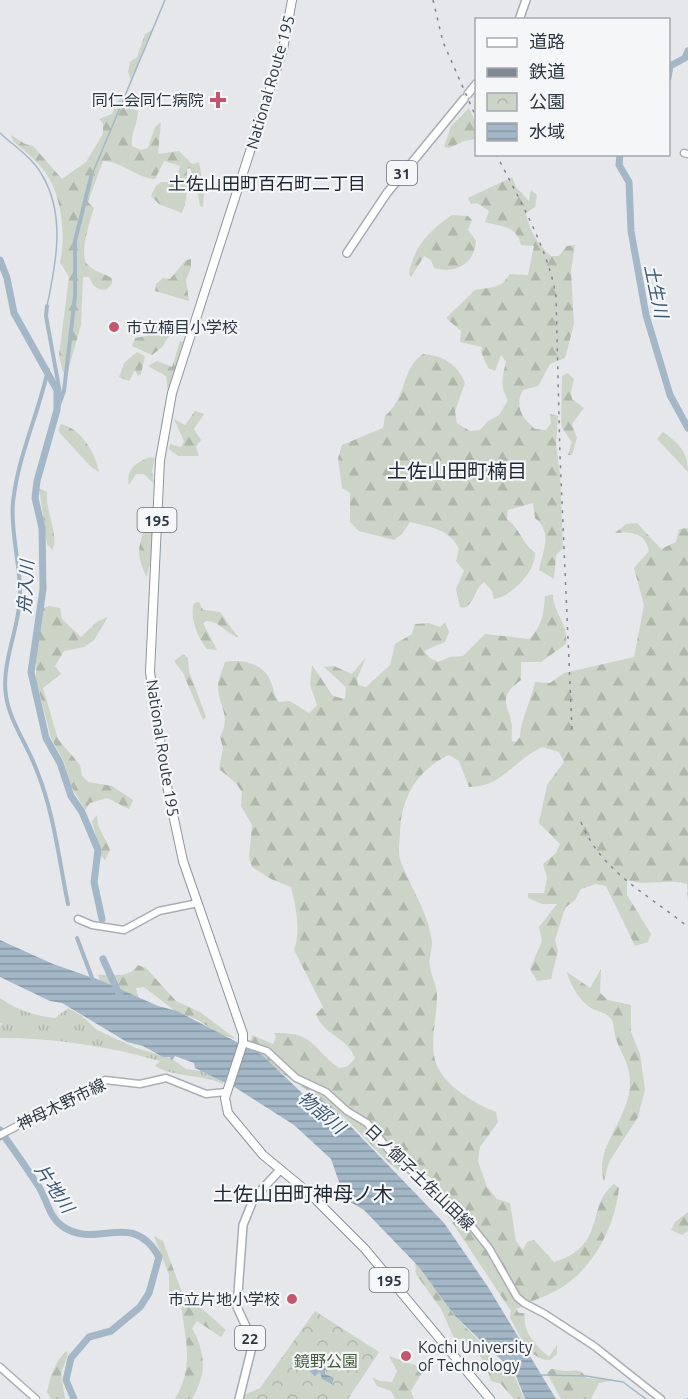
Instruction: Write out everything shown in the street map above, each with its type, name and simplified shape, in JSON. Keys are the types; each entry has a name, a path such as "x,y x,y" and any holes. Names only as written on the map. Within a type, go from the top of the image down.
{"highway":[{"name":"National Route 195","path":"242,1045 240,1024 183,861 172,815 150,672 160,460 180,363 279,60 290,21 292,0"},
{"path":"227,1090 242,1045"},
{"name":"195","path":"227,1090 228,1113 243,1134 279,1171 309,1193 364,1249 490,1399"}],"main road":[{"path":"520,18 526,0"},
{"name":"31","path":"347,253 387,193 475,86"},
{"path":"78,919 92,925 124,930 159,911 198,903"},
{"name":"日ノ御子土佐山田線","path":"242,1045 267,1051 296,1078 326,1092 347,1111 367,1123 393,1155 461,1213 489,1248 509,1284 524,1303 594,1346 661,1399"},
{"name":"神母木野市線","path":"0,1135 105,1080 145,1084 166,1078 206,1094 227,1090"},
{"name":"22","path":"239,1399 252,1350 249,1332 237,1307 241,1279 243,1225 254,1198 279,1171"},
{"path":"0,1367 36,1399"}],"green space":[{"path":"153,29 131,80 128,72 130,62 137,57 145,34"},
{"path":"125,94 123,105 138,111 132,146 141,150 148,148 155,127 161,122 158,154 179,151 192,164 199,162 204,191 203,207 200,206 195,179 190,168 187,169 186,196 182,213 159,204 151,196 155,187 161,182 176,182 180,166 164,161 155,179 103,161 88,202 94,208 84,253 87,264 112,278 112,284 106,290 100,289 89,277 83,277 81,325 67,374 63,372 59,355 69,277 60,262 63,242 60,208 46,173 13,141 11,135 33,146 62,179 86,162 103,134 103,124 99,119 112,114 117,102"},
{"path":"469,108 475,121 475,139 464,141 449,148 444,147 451,126"},
{"path":"512,177 516,187 529,201 531,190 537,195 535,207 526,213 527,219 538,242 547,252 551,256 559,256 567,246 575,245 571,271 574,324 565,358 550,364 538,386 523,390 519,401 523,416 535,429 546,430 551,423 550,414 558,416 556,443 560,474 563,548 556,555 554,579 539,570 545,536 541,524 535,518 533,503 508,510 507,519 535,553 531,568 515,588 501,597 494,599 492,591 484,582 471,602 464,608 460,607 456,589 464,571 456,561 459,549 455,542 439,530 410,522 402,534 394,540 359,531 350,522 350,493 342,488 338,458 342,445 383,428 385,416 397,401 411,368 423,354 437,356 449,362 465,383 455,411 457,423 470,431 480,430 488,421 499,415 508,400 503,382 506,362 501,355 495,371 488,368 481,352 482,347 460,342 461,331 446,318 475,290 499,285 510,274 528,275 534,246 521,245 519,238 512,230 485,222 489,211 477,203 471,204 468,198"},
{"path":"452,215 468,216 472,220 468,230 476,241 472,256 462,266 442,270 434,268 431,260 424,256 411,277 409,274 411,264 419,247 430,233"},
{"path":"191,259 191,267 186,280 189,301 155,291 156,284 163,278 170,279 186,260"},
{"path":"190,319 185,333 169,336 162,347 152,355 132,346 135,338 146,336 155,325 164,324 173,329 179,328 183,320"},
{"path":"180,341 183,342 168,392 166,376 148,366 157,361 172,367"},
{"path":"137,352 145,356 141,374 138,376 135,370 129,381 119,377 124,363"},
{"path":"568,373 574,379 572,399 584,408 572,424 577,438 572,455 568,455 572,442 562,428 561,421 562,376"},
{"path":"195,411 204,414 194,429 201,440 196,447 199,456 178,456 169,449 170,444 181,447 184,441 174,419 185,425"},
{"path":"61,424 75,431 86,442 99,472 91,467 58,431"},
{"path":"663,432 682,449 688,472 657,439"},
{"path":"150,457 155,458 152,471 154,484 144,474 136,474 129,485 129,474 133,467"},
{"path":"39,489 47,492 54,538 52,550 47,544"},
{"path":"637,523 661,549 676,542 679,529 688,528 688,904 687,884 680,882 642,883 627,880 627,895 651,934 648,942 635,946 606,886 596,884 581,889 575,900 565,908 555,940 558,951 551,979 537,981 530,969 542,941 539,927 557,904 542,904 528,898 528,893 544,893 547,878 543,864 556,853 560,844 539,823 547,785 564,762 559,752 542,747 490,783 469,787 459,761 449,755 437,761 419,778 407,798 401,822 400,859 424,911 432,943 430,963 437,996 433,1036 435,1060 438,1069 451,1085 478,1104 496,1112 498,1122 480,1147 478,1161 487,1187 497,1199 510,1203 516,1241 523,1250 527,1242 534,1240 554,1262 571,1255 589,1236 605,1193 614,1184 619,1188 613,1217 592,1259 571,1281 559,1289 516,1309 519,1313 525,1313 528,1332 549,1357 557,1345 557,1354 550,1360 536,1356 521,1339 510,1318 511,1311 444,1210 449,1202 437,1183 417,1171 402,1173 335,1110 249,1052 252,1035 273,1044 276,1037 274,1033 288,1033 306,1038 339,1068 348,1066 355,1058 347,1045 324,1027 316,1014 323,1007 294,950 297,927 291,887 271,879 252,867 249,857 252,825 241,806 242,792 236,783 219,769 223,748 220,737 225,717 218,682 225,662 238,661 257,666 267,674 279,702 290,701 309,713 317,705 310,685 312,665 333,696 345,699 346,687 324,667 334,666 352,674 366,657 357,679 358,685 366,687 390,665 395,644 412,634 415,624 429,623 440,627 445,622 449,632 445,642 424,651 438,662 450,657 463,656 485,634 529,639 537,630 542,619 545,596 553,595 555,607 565,630 566,644 541,662 521,662 521,680 506,697 512,726 512,741 516,742 520,737 535,682 550,683 564,673 634,657 644,605 634,568 649,551 645,540 637,534 615,533 626,524"},
{"path":"145,530 154,531 152,563 147,577 139,554 140,542"},
{"path":"199,602 203,610 220,612 238,637 216,623 207,621 203,623 217,650 207,649 200,639 194,621 194,603"},
{"path":"49,606 60,608 62,619 81,637 98,621 108,617 94,640 84,647 64,651 55,666 61,674 43,688 58,739 80,765 82,776 88,782 112,786 133,800 129,809 107,798 90,803 85,810 71,786 64,762 51,738 36,679 36,647 43,608"},
{"path":"183,654 188,658 189,671 206,717 203,720 183,673 174,661"},
{"path":"97,815 98,825 110,850 105,860 101,856 92,821"},
{"path":"138,965 146,968 176,1001 200,1012 236,1039 221,1035 198,1020 175,1011 144,987 136,988 138,997 101,983 98,975 125,974"},
{"path":"601,969 600,993 608,1000 631,1005 631,1032 640,1054 645,1089 638,1117 609,1162 604,1181 602,1167 604,1153 628,1099 630,1084 628,1068 616,1038 612,1020 606,1014 584,1003 573,988 567,972 590,988"},
{"path":"0,998 20,1009 48,1017 55,1018 68,1008 82,1016 97,1030 136,1048 171,1058 186,1069 208,1072 223,1080 223,1084 163,1070 155,1066 160,1061 121,1051 61,1041 0,1038 0,1025 3,1024 0,1023"},
{"path":"688,1212 688,1231 682,1235 671,1230 675,1222"},
{"path":"154,1236 163,1241 181,1290 226,1330 221,1337 197,1321 192,1328 200,1346 203,1364 200,1381 192,1399 175,1399 185,1375 186,1341 181,1303 169,1299 169,1275"},
{"path":"415,1262 423,1269 453,1314 480,1342 501,1371 514,1375 524,1399 514,1399 501,1384 491,1381 483,1360 474,1348 454,1338 441,1309 416,1274"},
{"name":"鏡野公園","path":"315,1311 379,1352 348,1399 242,1399 244,1395 260,1388"},
{"path":"66,1351 68,1354 61,1374 65,1399 51,1399 47,1392 50,1381 56,1365"},
{"path":"389,1356 415,1365 423,1371 411,1391 414,1399 395,1399 391,1391 377,1386 372,1377 380,1381 392,1382 397,1371"},
{"path":"551,1369 578,1371 587,1378 614,1380 599,1383 591,1399 561,1399 547,1373"}],"water":[{"name":"物部川","path":"0,940 53,964 102,981 158,1006 177,1011 262,1055 303,1094 313,1094 332,1107 444,1223 488,1287 556,1399 525,1399 515,1373 455,1316 419,1267 364,1210 345,1199 331,1159 294,1125 236,1088 195,1068 194,1063 175,1056 172,1061 170,1057 163,1057 143,1046 127,1042 62,1003 50,1001 0,977"},
{"path":"316,1354 325,1365 331,1365 335,1361 331,1368 325,1370 325,1374 334,1378 332,1384 322,1379 320,1372 315,1376 309,1371 319,1368"}],"waterway":[{"path":"91,177 165,0"},
{"name":"土生川","path":"670,66 685,58 688,51"},
{"path":"0,133 38,169 54,206 57,223 56,257 47,306"},
{"name":"土生川","path":"620,156 619,165 629,182 631,231 646,315 670,395 688,428"},
{"path":"57,410 64,391 75,296 75,241 91,177"},
{"name":"舟入川","path":"0,260 7,278 14,313 57,390 57,410 37,481 35,498 42,528 43,589 31,672 46,738 60,763 71,796 82,812 98,850 94,882 102,919"},
{"path":"47,306 46,316 60,393 59,401"},
{"path":"48,370 19,468 13,502 12,514 20,597 5,684 11,715 33,762 48,803 68,904"},
{"path":"77,938 94,983"},
{"name":"舟入川","path":"103,959 120,996"},
{"name":"片地川","path":"0,1130 39,1187 54,1218 62,1226 75,1232 88,1234 126,1232 137,1235 149,1243 159,1257 149,1293 140,1307 111,1331 89,1337 71,1358 66,1380 74,1399"},
{"name":"片地川","path":"0,1140 5,1137"},
{"path":"539,1375 586,1376 623,1382 646,1399"}],"railway":[{"path":"433,0 443,42 475,115"},
{"path":"497,156 540,242 556,297 560,456 572,730"},
{"path":"581,822 590,840 613,868 688,927"}],"place":[{"name":"同仁会同仁病院","path":"218,100"},
{"name":"市立楠目小学校","path":"114,327"},
{"name":"市立片地小学校","path":"292,1299"},
{"name":"Kochi University of Technology","path":"406,1356"}],"district":[{"name":"土佐山田町百石町二丁目","path":"267,183"},
{"name":"土佐山田町楠目","path":"457,470"},
{"name":"土佐山田町神母ノ木","path":"303,1193"}]}
